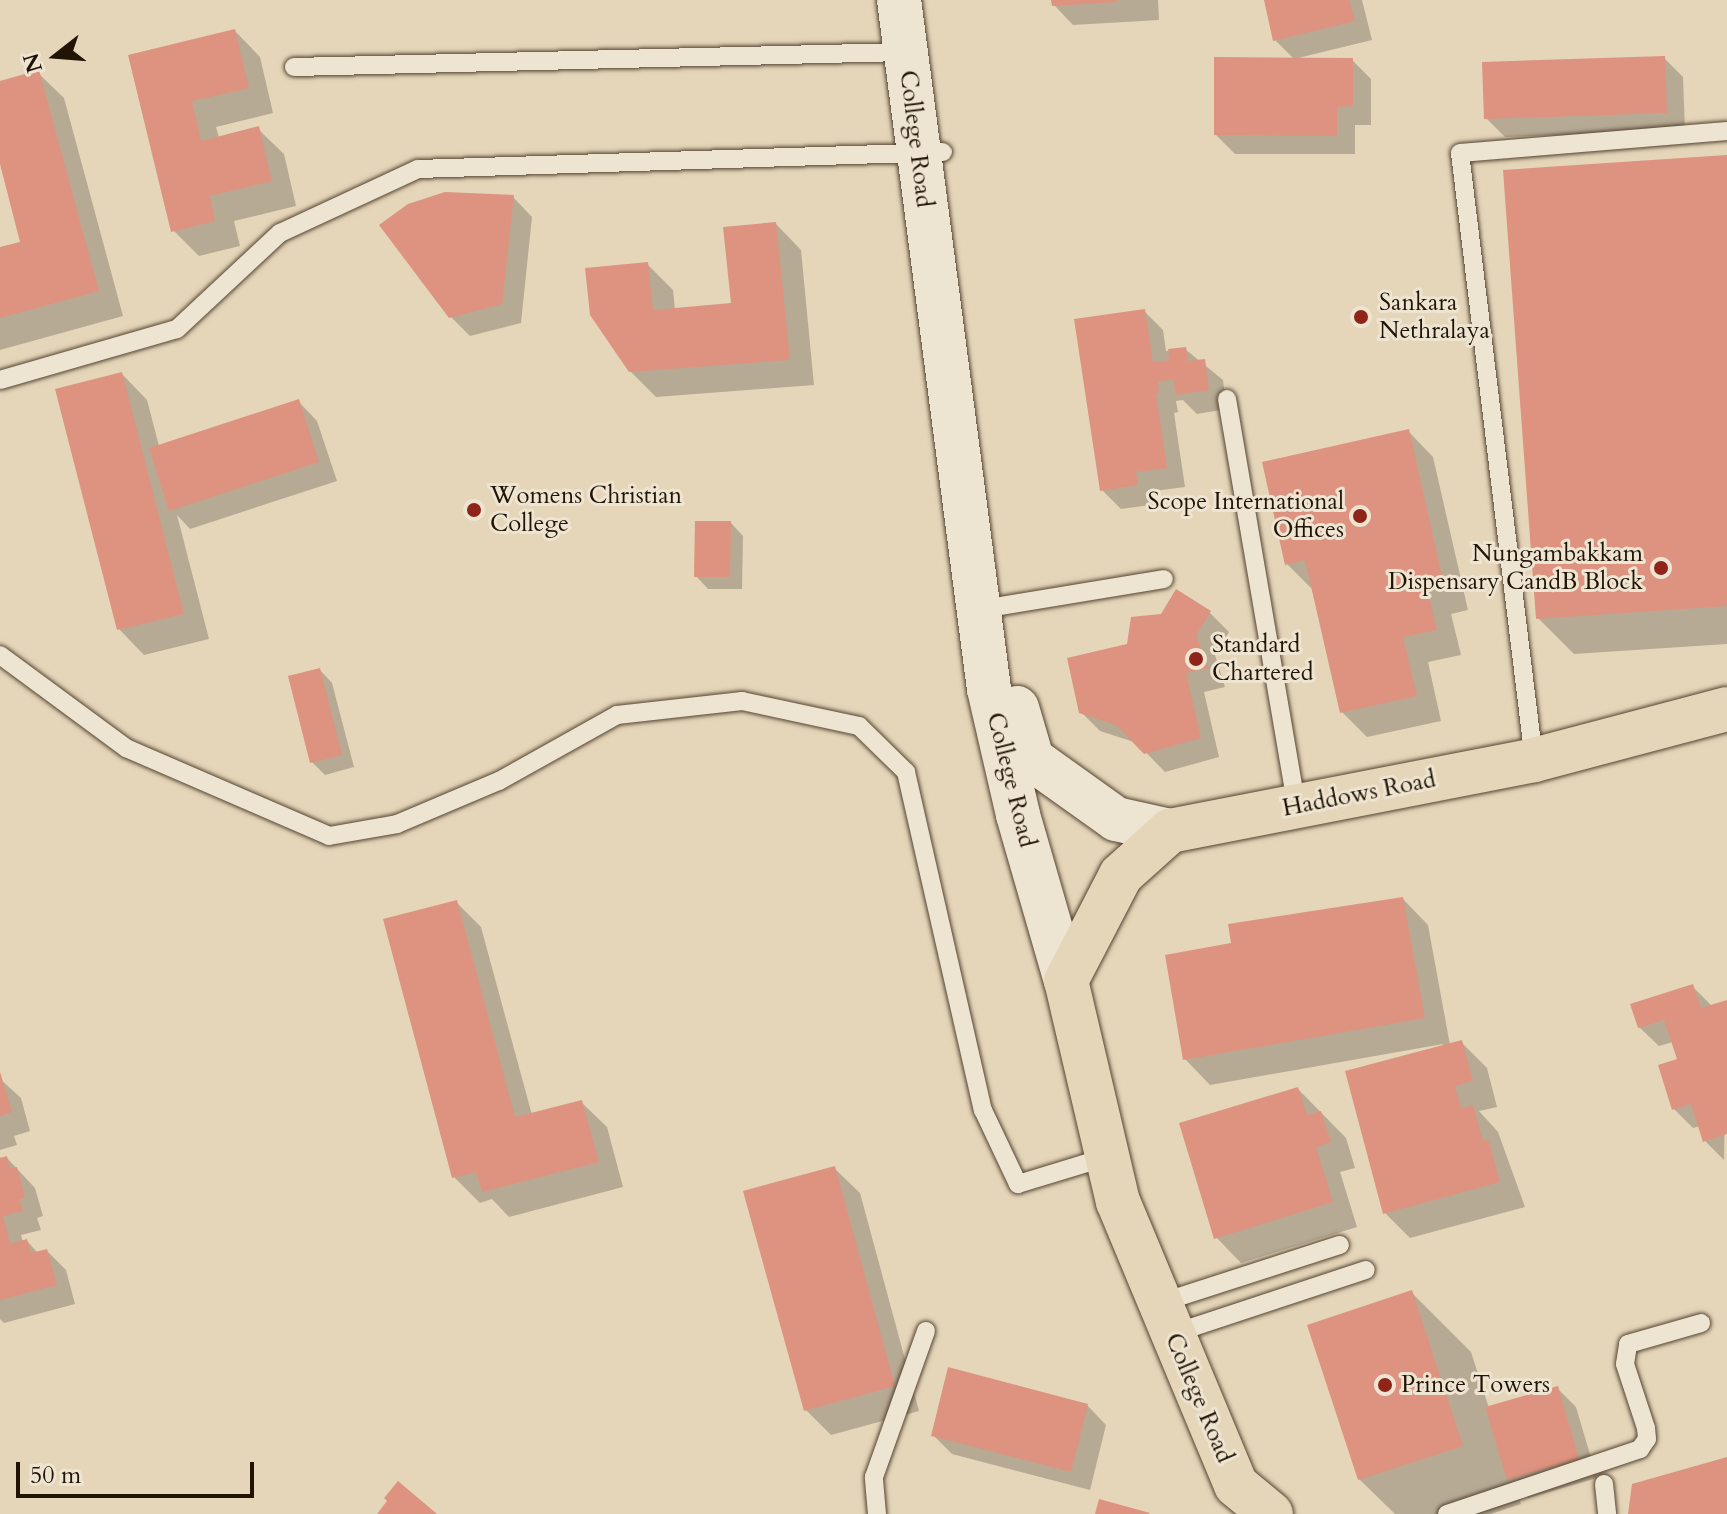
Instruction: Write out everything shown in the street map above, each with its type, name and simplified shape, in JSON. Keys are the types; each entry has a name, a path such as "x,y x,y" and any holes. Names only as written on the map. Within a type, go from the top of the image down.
{"main road":[{"name":"College Road","path":"899,0 905,52 931,154 1011,687 1032,759 1116,819 1170,831"},
{"name":"College Road","path":"924,0 931,154 989,689 1018,815 1066,981 1118,1202 1236,1485 1271,1514"},
{"name":"Haddows Road","path":"1170,831 1534,760 1727,709"},
{"path":"1066,981 1121,875 1170,831"}],"lane":[{"path":"294,67 905,52"},
{"path":"1534,760 1460,153 1727,131"},
{"path":"0,380 177,329 280,233 418,169 931,154"},
{"path":"1227,399 1297,807"},
{"path":"1001,606 1164,579"},
{"path":"0,655 126,748 329,836 397,824 499,781 617,715 742,701 859,726 906,772 983,1110 1018,1184 1107,1157"},
{"path":"1166,1319 1340,1245"},
{"path":"1166,1319 1366,1270"},
{"path":"1447,1514 1640,1449 1647,1439 1646,1428 1625,1364 1628,1344 1701,1323"},
{"path":"877,1514 874,1477 926,1331"},
{"path":"1604,1484 1607,1514"}],"building":[{"path":"1051,0 1117,0 1117,2 1052,6"},
{"path":"1264,0 1349,0 1355,21 1273,41"},
{"path":"235,29 249,88 192,101 201,141 259,126 272,181 210,196 215,221 171,232 128,55"},
{"path":"1665,56 1667,113 1484,119 1482,62"},
{"path":"1214,57 1353,58 1353,106 1337,107 1337,136 1214,135"},
{"path":"39,70 99,291 0,318 0,247 20,242 0,164 0,81"},
{"path":"1727,155 1727,606 1536,619 1503,170"},
{"path":"445,192 514,195 502,304 449,318 379,225 408,204"},
{"path":"776,222 790,360 629,372 590,315 585,268 648,262 653,310 731,303 723,227"},
{"path":"1145,309 1153,362 1170,360 1168,349 1186,347 1188,361 1205,359 1209,390 1176,395 1173,379 1158,382 1159,393 1156,394 1167,468 1136,472 1138,485 1100,491 1074,319"},
{"path":"122,372 184,614 117,630 55,389"},
{"path":"299,399 319,462 169,511 149,448"},
{"path":"1409,429 1444,585 1427,589 1437,630 1403,637 1417,696 1340,713 1305,560 1285,565 1262,462"},
{"path":"695,521 731,521 730,577 694,577"},
{"path":"1176,589 1211,611 1196,635 1208,668 1186,673 1201,738 1144,754 1116,725 1079,713 1067,658 1127,644 1131,617 1161,614"},
{"path":"320,668 342,755 310,763 288,676"},
{"path":"1403,897 1425,1018 1183,1060 1165,955 1231,943 1228,924"},
{"path":"457,900 515,1117 582,1100 599,1162 482,1192 476,1172 452,1178 383,919"},
{"path":"1693,984 1701,1008 1727,1000 1727,1134 1703,1142 1691,1104 1672,1110 1658,1065 1677,1059 1664,1020 1638,1028 1630,1004"},
{"path":"1462,1040 1473,1081 1455,1086 1461,1108 1473,1105 1483,1141 1488,1139 1500,1182 1383,1214 1345,1071"},
{"path":"0,1072 12,1112 0,1116"},
{"path":"1298,1087 1307,1115 1321,1111 1331,1142 1316,1147 1333,1202 1214,1239 1179,1123"},
{"path":"7,1156 10,1168 17,1167 25,1198 19,1199 23,1211 3,1216 10,1244 27,1239 31,1253 47,1249 57,1285 0,1300 0,1158"},
{"path":"835,1166 895,1386 804,1411 743,1191"},
{"name":"Prince Towers","path":"1412,1290 1463,1446 1358,1480 1307,1325"},
{"path":"948,1367 1088,1404 1071,1472 931,1436"},
{"path":"1558,1386 1579,1459 1507,1480 1485,1407"},
{"path":"1727,1457 1727,1514 1628,1514 1632,1484"},
{"path":"398,1481 437,1514 377,1514 387,1501 384,1498"},
{"path":"1099,1499 1150,1513 1095,1514"}],"place":[{"name":"Sankara Nethralaya","path":"1361,317"},
{"name":"Womens Christian College","path":"474,510"},
{"name":"Scope International Offices","path":"1360,516"},
{"name":"Nungambakkam Dispensary CandB Block","path":"1661,568"},
{"name":"Standard Chartered","path":"1196,659"},
{"name":"Prince Towers","path":"1385,1385"}]}
